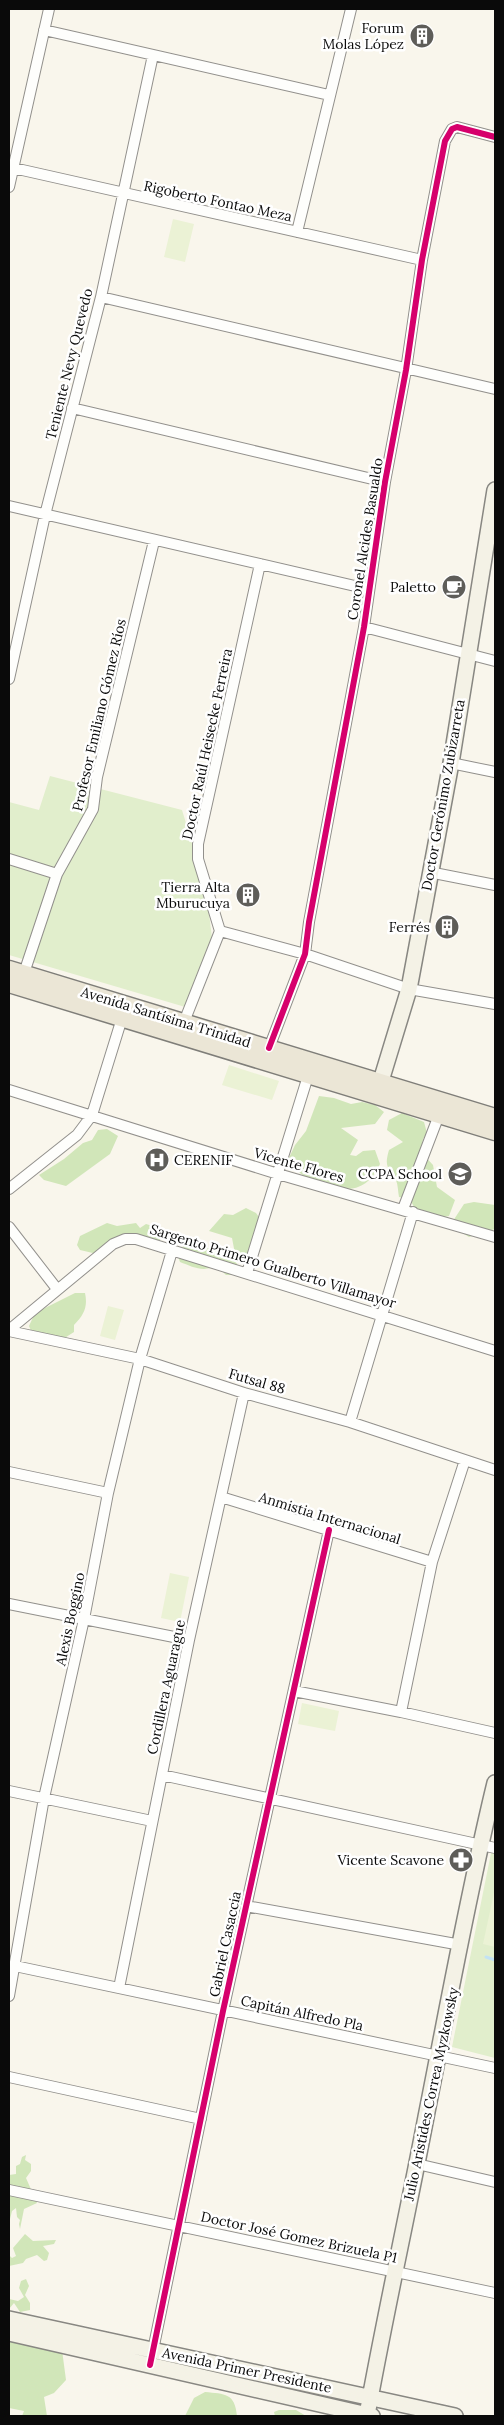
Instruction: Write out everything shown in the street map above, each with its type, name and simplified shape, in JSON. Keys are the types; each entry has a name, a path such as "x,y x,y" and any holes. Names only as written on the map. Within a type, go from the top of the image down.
{"main road":[{"name":"Doctor Gerónimo Zubizarreta","path":"378,1089 409,989 450,763 467,655 493,520 495,490"},
{"name":"Avenida Santísima Trinidad","path":"16,971 124,1012 308,1076 378,1089 495,1117"},
{"name":"Avenida Santísima Trinidad","path":"9,984 124,1012 184,1022 269,1048 378,1089 439,1115 495,1132"},
{"name":"Julio Aristides Correa Myzkowsky","path":"369,2410 393,2272 417,2164 480,1845 495,1783"},
{"name":"Avenida Primer Presidente","path":"9,2319 152,2357 369,2410 455,2416"},
{"name":"Avenida Primer Presidente","path":"9,2333 152,2357"}],"street":[{"path":"9,186 11,167 49,9"},
{"path":"297,232 351,9"},
{"path":"44,30 329,95"},
{"name":"Teniente Nevy Quevedo","path":"9,680 45,516 101,297 153,55"},
{"name":"Coronel Alcides Basualdo","path":"269,1048 305,954 309,922 364,627 368,589 385,482 406,370 422,260 445,141 452,129 457,127 495,137"},
{"name":"Rigoberto Fontao Meza","path":"11,167 122,194 422,260"},
{"path":"101,297 406,370 495,389"},
{"path":"72,408 385,482"},
{"path":"9,506 45,516 368,589"},
{"name":"Profesor Emiliano Gómez Ríos","path":"16,971 56,874 93,809 97,777 154,541"},
{"name":"Doctor Raúl Heisecke Ferreira","path":"220,931 198,859 198,844 260,564"},
{"path":"364,627 495,661"},
{"path":"450,763 495,772"},
{"path":"9,859 56,874"},
{"path":"430,872 495,885"},
{"path":"184,1022 220,931 305,954 409,989 495,1004"},
{"path":"9,1189 77,1135 92,1115 124,1012"},
{"path":"247,1273 308,1076"},
{"name":"Vicente Flores","path":"9,1090 278,1174 408,1210 495,1237"},
{"path":"350,1422 383,1315 408,1210 439,1115"},
{"path":"9,1227 57,1289"},
{"name":"Sargento Primero Gualberto Villamayor","path":"9,1331 113,1244 125,1239 136,1239 383,1315 495,1352"},
{"name":"Alexis Boggino","path":"9,1996 44,1798 84,1620 108,1493 140,1359 172,1251"},
{"name":"Futsal 88","path":"9,1331 140,1359 244,1392 350,1422 495,1470"},
{"name":"Cordillera Aguarague","path":"119,1988 189,1640 244,1392"},
{"path":"401,1712 432,1562 466,1460"},
{"path":"9,1472 108,1493"},
{"name":"Anmistia Internacional","path":"221,1497 432,1562"},
{"name":"Gabriel Casaccia","path":"152,2357 223,2011 329,1530"},
{"path":"9,1604 189,1640"},
{"path":"294,1692 401,1712 495,1733"},
{"path":"162,1775 270,1797 495,1848"},
{"path":"9,1791 152,1821"},
{"path":"246,1906 461,1945"},
{"name":"Capitán Alfredo Pla","path":"15,1966 495,2068"},
{"path":"9,2077 201,2119"},
{"path":"417,2164 495,2182"},
{"name":"Doctor José Gomez Brizuela P1","path":"9,2190 495,2293"}],"green space":[{"path":"173,219 194,224 185,262 164,257"},
{"path":"50,776 182,810 206,889 213,946 192,1009 9,955 9,802 39,810"},
{"path":"229,1065 279,1081 272,1100 222,1085"},
{"path":"319,1096 334,1098 351,1104 362,1102 375,1105 384,1112 375,1124 341,1128 358,1140 350,1155 356,1156 363,1151 375,1150 380,1164 374,1175 365,1184 348,1189 308,1178 301,1174 288,1160 295,1145 306,1131"},
{"path":"402,1113 424,1122 427,1133 423,1139 421,1152 433,1165 437,1187 455,1200 449,1216 438,1218 417,1213 410,1199 399,1197 397,1182 388,1166 387,1160 389,1150 403,1142 387,1130 389,1120"},
{"path":"107,1129 118,1136 110,1154 66,1186 44,1180 39,1175 64,1159 83,1143 92,1140 98,1130"},
{"path":"474,1202 495,1205 495,1229 469,1237 459,1231 453,1221 464,1204"},
{"path":"246,1208 256,1213 264,1224 251,1258 242,1262 236,1259 232,1238 209,1231 224,1214 233,1215"},
{"path":"107,1223 117,1226 136,1223 140,1228 146,1224 159,1228 160,1240 140,1244 116,1241 97,1254 80,1250 77,1245 80,1236"},
{"path":"185,1244 202,1246 233,1256 238,1266 231,1275 226,1275 216,1268 192,1267 180,1262 177,1254"},
{"path":"75,1293 85,1293 86,1302 83,1314 74,1325 74,1332 63,1339 32,1333 29,1326 35,1313"},
{"path":"108,1306 124,1310 115,1340 100,1336"},
{"path":"170,1573 189,1577 180,1622 161,1618"},
{"path":"302,1703 339,1711 335,1731 298,1724"},
{"path":"491,1853 495,1854 495,2058 452,2047"},
{"path":"495,1888 495,1947 483,1944"},
{"path":"26,2155 25,2160 31,2164 31,2171 26,2178 37,2203 24,2209 20,2229 20,2220 17,2217 16,2208 12,2211 9,2223 9,2175 16,2174 16,2166 20,2164 22,2157"},
{"path":"25,2234 33,2241 56,2240 54,2244 43,2246 49,2253 47,2260 44,2261 37,2255 26,2259 23,2263 9,2266 9,2255 12,2258 16,2256 13,2248"},
{"path":"26,2279 29,2286 25,2295 30,2303 30,2310 20,2312 14,2303 9,2309 9,2299 18,2301 24,2297 19,2288 21,2281"},
{"path":"18,2341 62,2350 66,2380 54,2393 44,2397 47,2416 22,2416 24,2411 9,2408 9,2342"},
{"path":"164,2361 358,2402 359,2404"},
{"path":"205,2392 228,2396 234,2403 237,2416 185,2416 194,2398"},
{"path":"279,2410 296,2410 306,2416 275,2416 274,2412"}],"waterway":[{"path":"486,1957 495,1960"}],"cycle path":[{"path":"269,1048 305,954 309,922 364,627 385,482 406,370 422,260 445,141 452,129 457,127 495,137"},
{"path":"150,2365 223,2011 329,1530"}],"place":[{"name":"Forum Molas López","path":"422,36"},
{"name":"Paletto","path":"454,587"},
{"name":"Tierra Alta Mburucuya","path":"248,895"},
{"name":"Ferrés","path":"447,927"},
{"name":"CERENIF","path":"157,1160"},
{"name":"CCPA School","path":"460,1174"},
{"name":"Vicente Scavone","path":"461,1860"}]}
